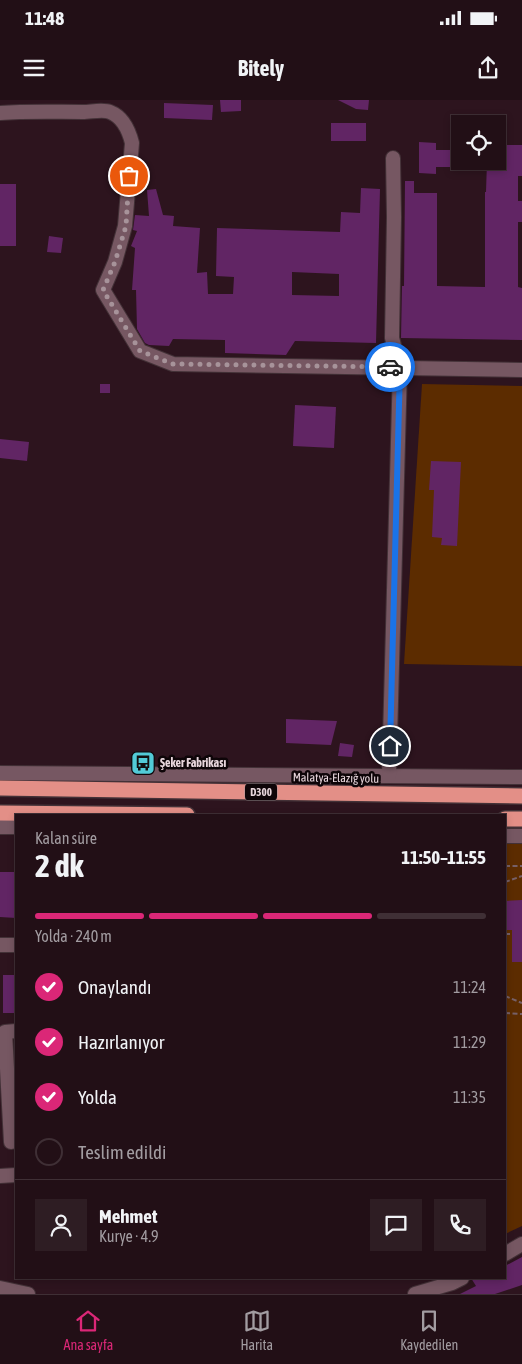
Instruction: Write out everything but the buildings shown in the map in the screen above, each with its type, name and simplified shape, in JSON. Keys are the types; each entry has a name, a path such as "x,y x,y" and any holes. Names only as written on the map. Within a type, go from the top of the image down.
{"highway":[{"name":"Malatya-Elazığ yolu","path":"0,788 522,796"},
{"path":"0,813 94,814"},
{"path":"506,819 522,819"}],"street":[{"path":"0,113 109,112 126,126 132,143 126,226 115,262 103,290 140,351 173,364 522,370"},
{"path":"389,776 400,367 392,338 394,218 392,158"},
{"path":"0,773 522,777"},
{"path":"0,827 15,827"},
{"path":"506,836 522,836"},
{"path":"0,945 15,945"},
{"path":"11,1142 4,1032 15,1032"},
{"path":"0,1176 15,1175"},
{"path":"506,1253 522,1244"},
{"path":"415,1294 455,1283"},
{"path":"0,1288 28,1294"}],"path":[{"path":"506,866 522,866"},
{"path":"506,882 522,876"},
{"path":"506,934 512,934"},
{"path":"506,996 522,1003"},
{"path":"506,1013 522,1014"}],"shaded area":[{"path":"422,384 522,386 522,666 404,664"},
{"path":"506,840 522,841 522,1226 506,1234"}],"way so far":[{"path":"129,176 126,226 115,262 103,290 140,351 173,364 390,367"}],"place":[{"name":"Şeker Fabrikası","path":"143,763"}],"route":[{"path":"390,367 400,367 390,746"}]}
